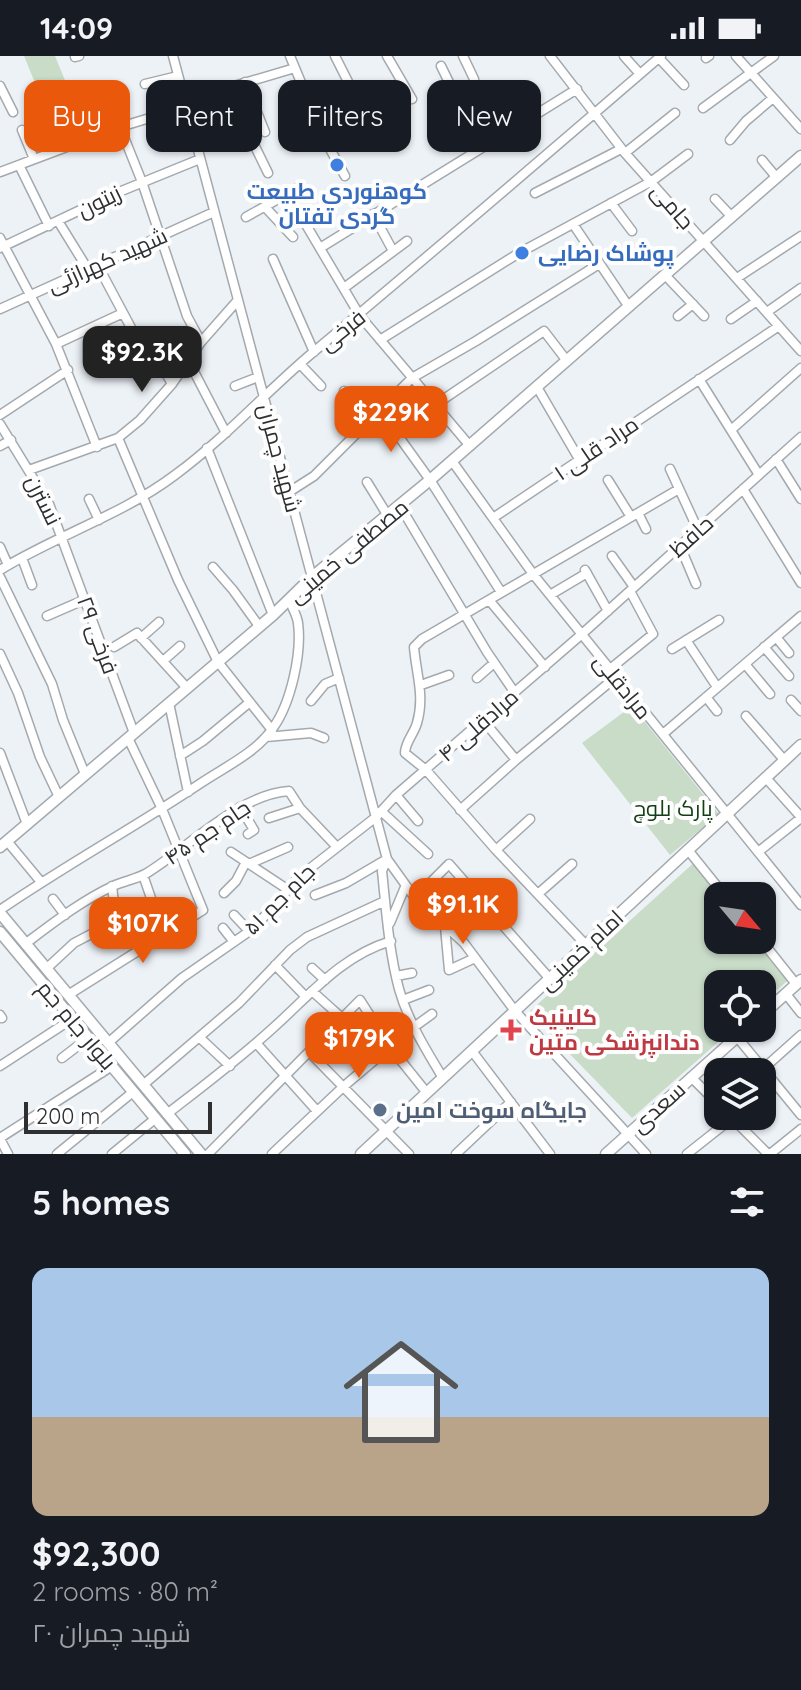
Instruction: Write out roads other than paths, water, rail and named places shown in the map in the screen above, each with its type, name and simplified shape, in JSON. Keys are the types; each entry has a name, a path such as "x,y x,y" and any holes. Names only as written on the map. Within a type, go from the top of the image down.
{"main road":[{"name":"مصطفی خمینی","path":"4,844 273,615 312,577 470,446 801,156"},
{"name":"امام خمینی","path":"361,1154 801,745"},
{"name":"بلوار جام جم","path":"0,912 108,1043 179,1152"},
{"name":"بلوار جام جم","path":"0,932 112,1066 167,1114 201,1154"},
{"path":"776,1003 799,982"},
{"name":"سعدی","path":"606,1154 731,1042"}],"street":[{"name":"شهید چمران","path":"173,56 179,80"},
{"path":"335,56 347,80"},
{"path":"387,56 412,99"},
{"path":"463,56 474,79"},
{"name":"جامی","path":"550,56 623,151 801,351"},
{"path":"624,56 640,74"},
{"path":"736,56 801,129"},
{"path":"703,108 774,56"},
{"path":"660,57 684,85"},
{"name":"فرخی","path":"4,568 143,497 176,475 300,364 360,316 660,57"},
{"path":"249,80 294,60 324,138 345,176"},
{"path":"441,66 448,80"},
{"path":"145,84 178,76"},
{"path":"0,86 13,112"},
{"path":"541,111 577,89"},
{"path":"730,140 746,121 773,98"},
{"path":"535,193 623,151 675,113"},
{"path":"262,124 265,132"},
{"path":"22,130 34,159"},
{"path":"0,172 53,152"},
{"path":"130,152 187,316 201,342"},
{"name":"شهید چمران","path":"198,152 378,814 387,859 405,887 464,943 515,1011 646,1154"},
{"path":"258,152 268,173"},
{"path":"320,248 474,152"},
{"path":"380,340 519,253 652,181 688,154"},
{"name":"زیتون","path":"1,244 200,159"},
{"path":"762,160 777,178"},
{"path":"19,165 53,224 87,268"},
{"path":"246,217 298,188"},
{"path":"715,199 732,217"},
{"path":"611,203 632,231"},
{"path":"265,207 293,237"},
{"name":"شهید کهرازئی","path":"0,309 214,212"},
{"path":"373,214 393,251"},
{"path":"305,223 360,316 470,446"},
{"path":"573,224 629,307"},
{"path":"737,278 801,236"},
{"path":"344,288 407,241"},
{"path":"1,244 56,344 97,447"},
{"path":"273,259 314,352"},
{"path":"97,264 137,339 146,338 172,384"},
{"path":"289,492 314,476 412,378 599,264"},
{"path":"665,275 704,316"},
{"path":"767,312 801,288"},
{"path":"29,470 118,438 140,420 172,384 201,342 238,300"},
{"path":"731,319 757,301"},
{"path":"678,316 693,304"},
{"path":"56,344 123,313"},
{"name":"مراد قلی ۱","path":"493,518 779,326"},
{"path":"435,405 544,331 567,361"},
{"path":"791,340 801,333"},
{"path":"189,362 226,433"},
{"path":"300,364 321,386"},
{"path":"731,430 801,368"},
{"path":"0,415 68,370"},
{"path":"235,386 258,377"},
{"path":"699,379 759,475"},
{"path":"537,387 579,459"},
{"path":"344,391 370,417"},
{"path":"379,409 430,480 501,592"},
{"name":"نسترن","path":"0,424 49,504 62,537"},
{"name":"حافظ","path":"582,634 801,437"},
{"path":"118,438 178,580 218,662 272,730"},
{"path":"0,446 11,440"},
{"path":"207,448 273,615"},
{"path":"776,459 801,499"},
{"name":"مرادقلی","path":"452,461 533,574 801,905"},
{"path":"670,469 698,530"},
{"path":"608,480 646,529"},
{"path":"367,482 388,516"},
{"path":"586,945 426,770 405,753 417,725 421,685 414,647 422,639 679,489"},
{"path":"743,489 801,583"},
{"path":"89,499 99,520"},
{"path":"400,506 515,693"},
{"name":"فرخی ۲۹","path":"62,537 131,736 203,910 68,995"},
{"path":"680,546 696,584"},
{"path":"0,547 4,568"},
{"path":"460,810 653,634 612,556"},
{"path":"22,558 32,585"},
{"path":"213,567 259,626"},
{"path":"550,595 586,572 608,611"},
{"path":"0,577 52,684 85,774"},
{"path":"47,616 86,599"},
{"path":"0,912 41,882 162,809 250,751 272,730 287,706 295,671 298,622 289,600"},
{"path":"489,600 545,667"},
{"path":"663,734 801,616"},
{"path":"672,649 719,620"},
{"path":"141,638 159,622"},
{"path":"114,647 137,633 187,688"},
{"name":"مرادقلی ۴","path":"378,814 582,634"},
{"path":"776,637 789,653"},
{"path":"686,640 717,687"},
{"path":"163,661 180,646"},
{"path":"764,647 789,676"},
{"path":"0,654 59,797"},
{"path":"477,678 494,663"},
{"path":"745,664 770,694"},
{"path":"421,685 449,675"},
{"path":"311,701 325,684 339,678"},
{"path":"706,697 717,711"},
{"path":"791,700 801,711"},
{"path":"180,756 250,702"},
{"path":"169,703 188,792"},
{"path":"746,716 785,761"},
{"path":"483,720 516,760"},
{"path":"264,737 311,733 324,738"},
{"path":"0,753 27,824"},
{"path":"758,852 801,818 766,778"},
{"name":"جام جم ۴۵","path":"25,944 112,886 143,875 249,801 275,791 289,791 300,808 336,846"},
{"path":"396,795 418,821"},
{"path":"240,807 254,830 248,834"},
{"path":"269,818 300,808"},
{"path":"378,814 428,854"},
{"name":"جام جم ۵۱","path":"108,1043 182,978 249,931 266,916 287,889 378,814"},
{"path":"496,850 530,819"},
{"path":"4,844 41,882"},
{"path":"224,893 248,863 288,847"},
{"path":"688,850 714,882"},
{"path":"231,852 287,889"},
{"name":"شهید چمران","path":"387,859 382,871 396,976 414,1027 443,1078"},
{"path":"315,895 346,883 387,859"},
{"path":"415,898 449,864 550,979"},
{"path":"539,893 572,864"},
{"path":"143,875 152,901"},
{"path":"112,886 115,912"},
{"path":"389,923 405,887"},
{"path":"792,894 801,887"},
{"path":"53,899 65,915"},
{"path":"57,1154 239,1003 307,937 385,901"},
{"path":"234,915 249,931"},
{"path":"445,927 449,970 475,958"},
{"path":"223,928 234,942"},
{"path":"46,969 74,943 95,932"},
{"path":"167,1114 230,1066 347,961 371,947 391,941"},
{"path":"774,954 799,982"},
{"path":"275,965 342,1018"},
{"path":"312,968 325,980"},
{"path":"396,976 412,973"},
{"path":"403,1000 429,990"},
{"path":"786,994 801,1013"},
{"path":"208,1154 360,1000 390,1047 427,1093"},
{"path":"414,1027 432,1014"},
{"path":"0,1066 72,1019"},
{"path":"775,1058 801,1035"},
{"path":"199,1037 230,1066"},
{"path":"62,1058 88,1038"},
{"path":"741,1042 754,1058"},
{"path":"256,1043 317,1111"},
{"path":"272,1154 390,1047"},
{"path":"472,1051 546,1152"},
{"path":"309,1052 409,1154"},
{"path":"8,1154 0,1138 112,1066"},
{"path":"691,1077 704,1090"},
{"path":"776,1084 800,1112"},
{"path":"456,1154 511,1102"},
{"path":"112,1154 156,1118"},
{"path":"745,1130 769,1154 801,1129"},
{"path":"687,1154 716,1130"}],"place":[{"name":"کوهنوردی طبیعت گردی تفتان","path":"337,165"},
{"name":"پوشاک رضایی","path":"522,253"},
{"name":"کلینیک دندانپزشکی متین","path":"511,1030"},
{"name":"جایگاه سوخت امین","path":"380,1110"}],"park label":[{"name":"پارک بلوچ","path":"673,808"}]}
